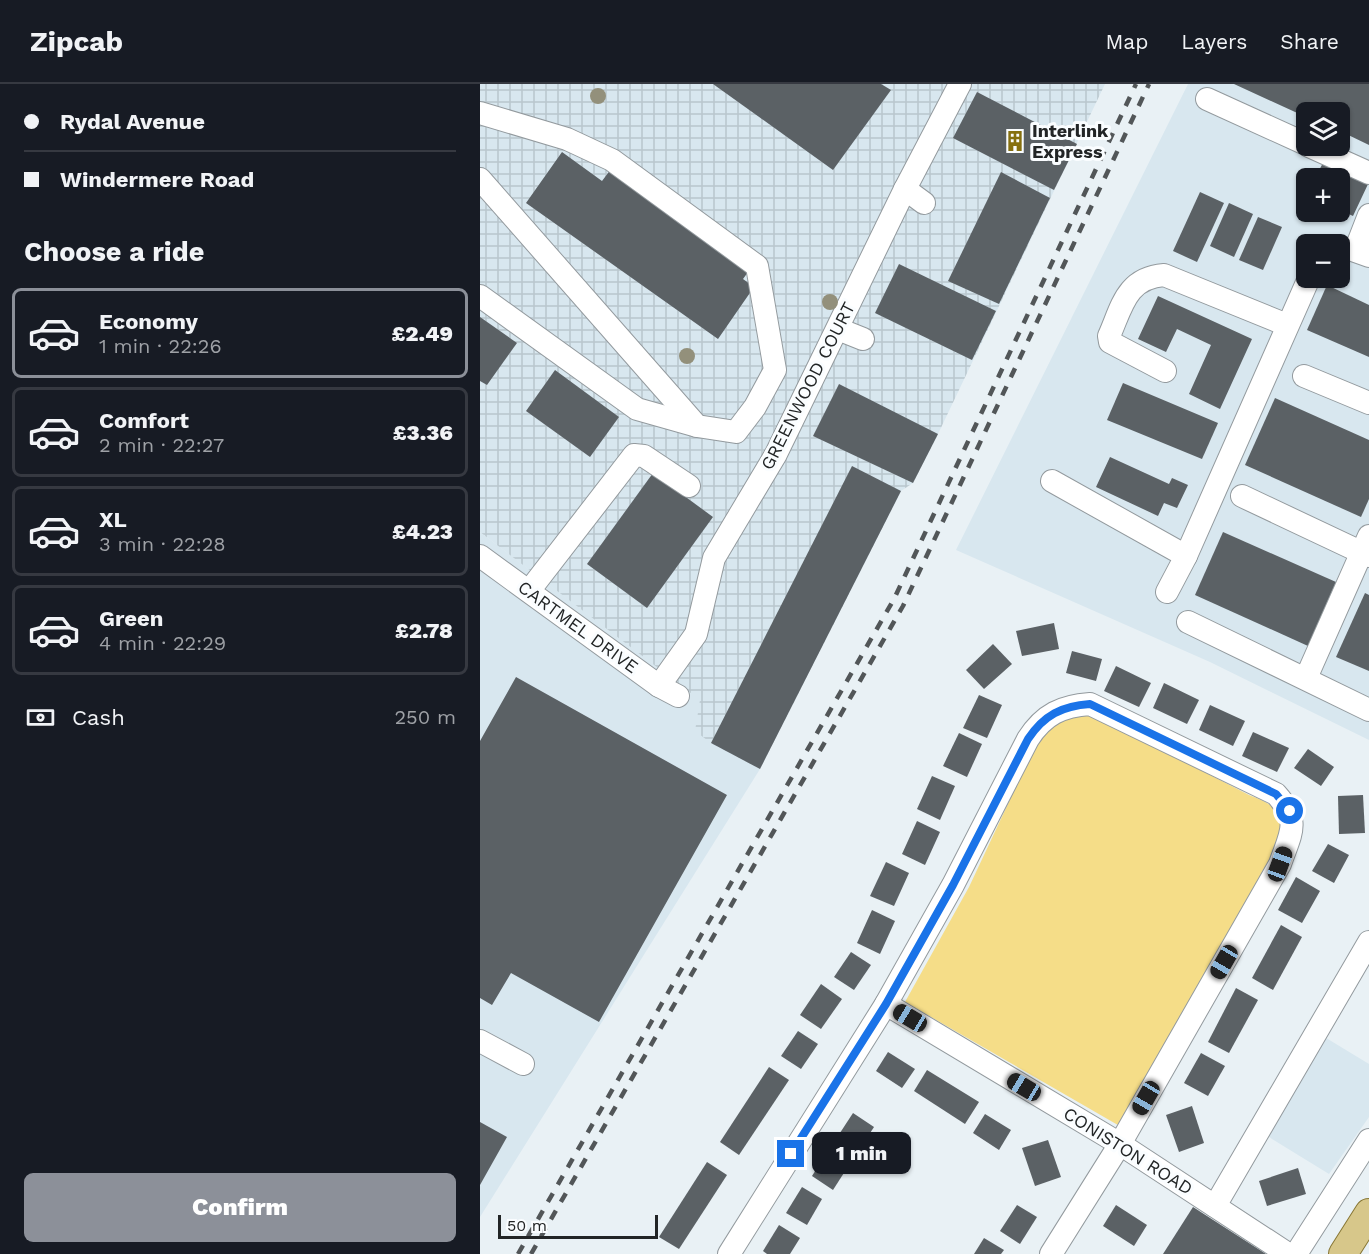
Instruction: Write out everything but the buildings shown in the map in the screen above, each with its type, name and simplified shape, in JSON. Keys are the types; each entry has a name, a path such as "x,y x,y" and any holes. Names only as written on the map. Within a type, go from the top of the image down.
{"main road":[{"path":"1342,1254 1369,1213"}],"street":[{"name":"GREENWOOD COURT","path":"669,691 696,634 712,591 714,558 783,458 838,329 904,189 960,84"},
{"path":"1207,99 1296,140"},
{"path":"480,113 567,139 612,160 757,266 775,370 755,407 736,432 697,426 637,410 480,296"},
{"path":"1332,156 1369,173"},
{"path":"480,178 697,426"},
{"path":"904,189 924,203"},
{"path":"1355,254 1369,215"},
{"path":"1166,371 1110,342 1109,336 1129,292 1143,280 1164,275 1287,325"},
{"path":"1167,592 1186,556 1304,288"},
{"path":"838,329 863,339"},
{"path":"1304,376 1369,403"},
{"path":"530,591 634,456 644,456 689,486"},
{"path":"1052,481 1186,556"},
{"path":"1242,496 1366,548 1306,678"},
{"name":"CARTMEL DRIVE","path":"480,556 669,691"},
{"path":"1188,622 1369,710"},
{"path":"729,1254 886,1004 953,885 1038,722 1051,713 1070,705 1090,704 1276,794 1290,811 1292,830 1280,864 1120,1144 1051,1254"},
{"path":"1215,1206 1369,942"},
{"name":"CONISTON ROAD","path":"886,1004 1120,1144 1287,1254"},
{"path":"480,1041 523,1064"},
{"path":"1296,1254 1369,1140"}],"shaded area":[{"path":"480,84 1105,84 938,434 913,483 901,491 760,769 711,743 695,731 700,700 480,532"},
{"path":"1188,84 1369,84 1369,740 1210,662 956,550"},
{"path":"480,532 701,700 696,731 760,769 480,1217"},
{"path":"1090,713 1263,801 1273,807 1282,821 1282,829 1270,863 1130,1132 905,1002 969,887 1043,729 1069,715"},
{"path":"1313,1030 1369,1064 1369,1117 1329,1174 1256,1129"}],"railway":[{"path":"518,1254 894,599 1136,84"},
{"path":"531,1254 903,606 1149,84"}],"place":[{"name":"Interlink Express","path":"1015,141"}],"route":[{"path":"791,1154 886,1004 953,885 1038,722 1051,713 1070,705 1090,704 1276,794 1290,811"}]}
